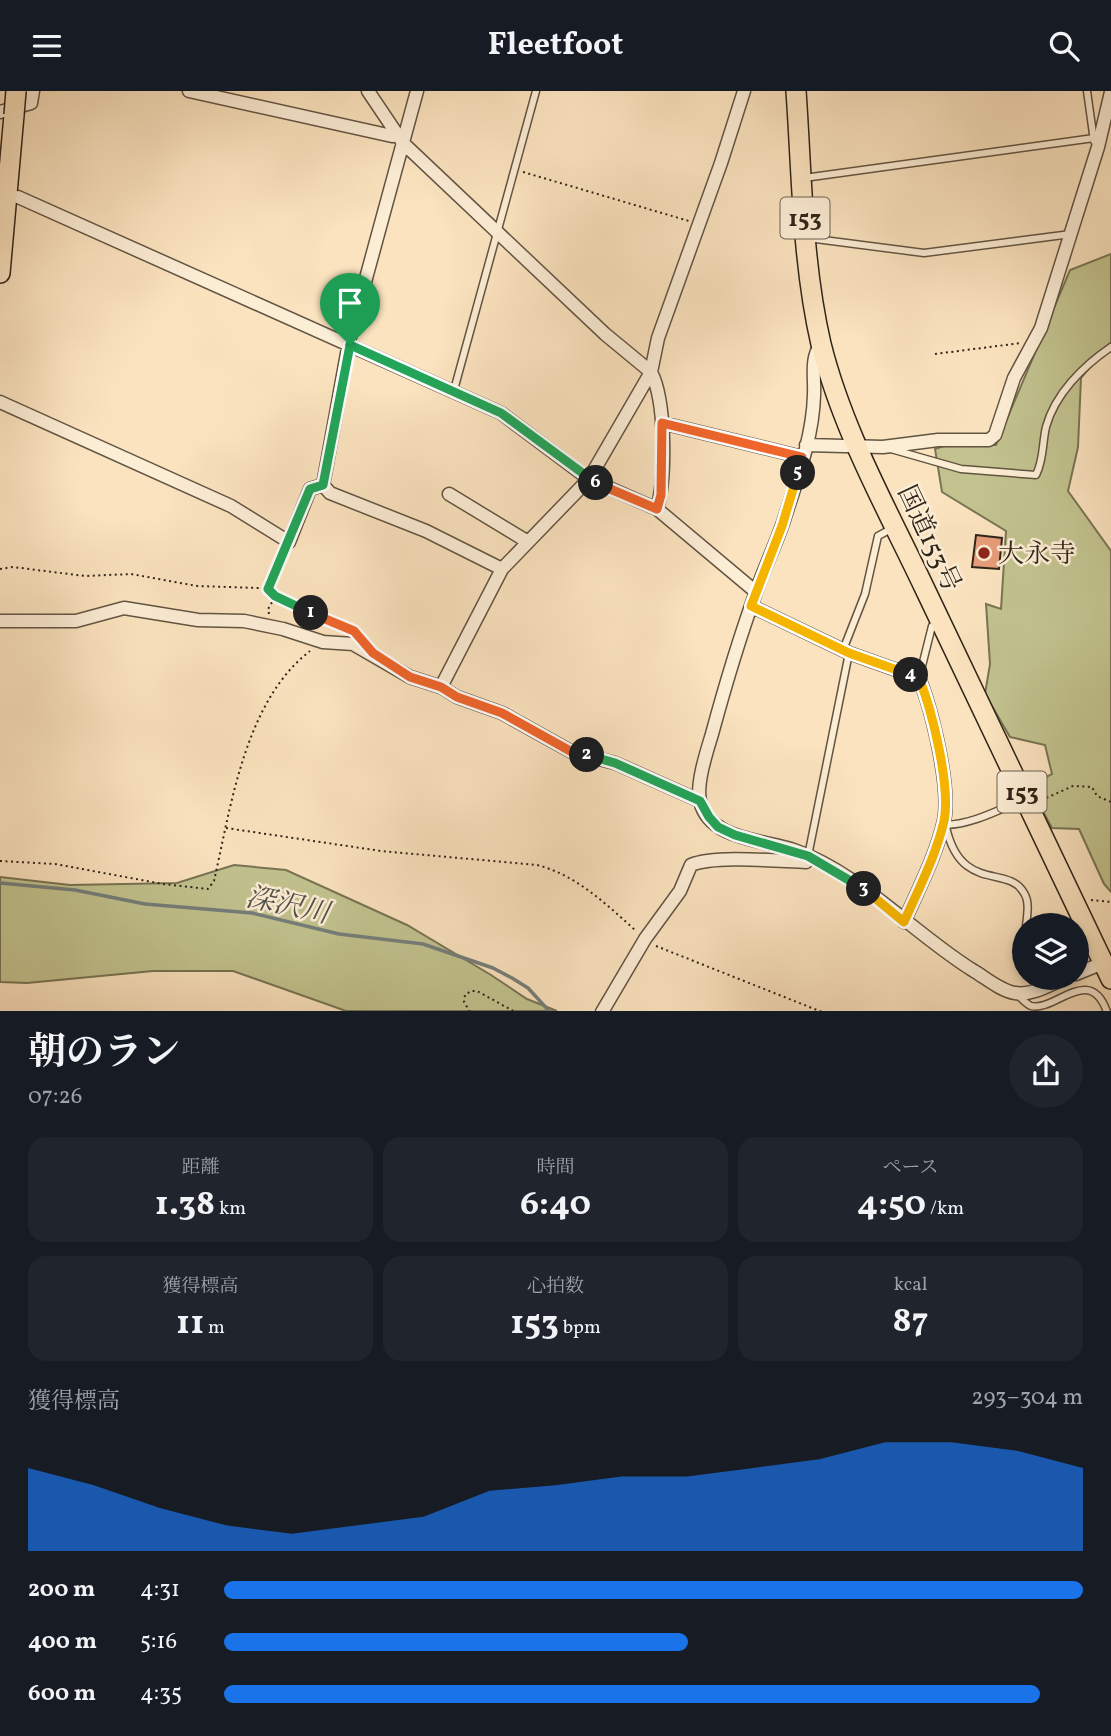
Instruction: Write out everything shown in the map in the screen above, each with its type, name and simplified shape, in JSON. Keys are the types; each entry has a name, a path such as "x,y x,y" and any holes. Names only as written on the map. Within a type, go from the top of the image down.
{"main road":[{"path":"0,272 7,113 16,91"},
{"name":"国道153号","path":"796,91 806,238 821,344 841,407 940,621 1032,798 1076,904 1108,969"}],"street":[{"path":"7,113 31,103 33,91"},
{"path":"189,91 400,139"},
{"path":"368,91 400,139 497,233 651,372 656,381 662,423 661,495 657,509"},
{"path":"323,485 350,345 400,139 417,91"},
{"path":"441,687 502,569 589,479 651,372 658,338 744,91"},
{"path":"662,423 804,451 857,445 883,447 938,440 989,440 995,435 1014,377 1041,328 1096,153 1111,92"},
{"path":"18,197 501,413 589,479 657,509 756,592"},
{"path":"821,344 814,354 813,420 782,526 756,592 725,685 704,765 700,801 718,827 735,835 808,856 831,867 873,895 954,959 1016,993 1036,990"},
{"path":"0,402 231,506 289,542 310,489 323,485"},
{"path":"323,485 330,493 426,531 502,569"},
{"path":"449,494 528,542"},
{"path":"751,606 846,652 919,678 928,701 942,765 945,821 904,922"},
{"path":"0,621 76,621 124,608 198,620 244,621 323,642 353,643 410,677 502,713 572,752 615,763 700,801"},
{"path":"603,1011 645,939 680,891 691,865 723,861 806,862 808,856"},
{"path":"1089,972 1108,969"}],"lane":[{"path":"454,390 536,91"},
{"path":"1087,91 1096,153"},
{"path":"802,178 1094,138"},
{"path":"806,238 924,253 1070,234"},
{"path":"867,467 883,447 961,469 1036,475 1041,464 1046,425 1066,387 1111,347"},
{"path":"808,856 846,652 865,594 878,536 895,527"},
{"path":"268,589 289,542"},
{"path":"919,678 932,626 940,621"},
{"path":"1027,913 1024,893 1017,885 985,876 969,868 950,845 945,821 959,824 1032,798"},
{"path":"1016,993 1031,1006 1045,1007 1077,991 1087,992 1097,996 1107,1011"}],"path":[{"path":"515,170 699,224"},
{"path":"935,354 1034,341"},
{"path":"0,569 13,566 85,576 131,573 197,586 268,589 275,596 354,631 373,653"},
{"path":"0,861 55,864 163,884 208,889 214,881 239,767 263,712 298,661 323,642"},
{"path":"1032,798 1046,798 1073,786 1092,787 1097,796 1111,802"},
{"path":"226,828 381,851 537,865 558,870 604,902 653,945 822,1011"},
{"path":"1076,904 1102,899 1111,902"},
{"path":"470,1011 464,1002 465,995 471,991 516,1011"}],"green space":[{"path":"1111,254 1111,342 1081,378 1078,447 1068,491 1111,551 1111,892 1104,884 1079,829 1052,828 1029,786 1052,774 1045,745 1010,737 985,694 990,664 986,604 1001,609 1006,531 942,492 935,449 953,443 996,445 1070,270"},
{"path":"234,865 286,870 407,925 527,999 557,1011 346,1011 233,971 153,971 27,983 0,982 0,877 70,885 177,883"}],"building":[{"path":"976,535 1002,538 999,569 972,567"}],"waterway":[{"name":"深沢川","path":"0,883 75,890 145,904 252,913 339,934 423,944 493,968 512,978 528,988 549,1011"}],"place":[{"name":"大永寺","path":"984,553"}],"route":[{"path":"350,345 501,413 589,479 657,509 661,495 662,423 802,457 782,526 751,606 849,653 919,678 928,701 942,765 944,818 938,840 904,922 873,895 831,867 792,850 735,835 718,827 700,801 615,763 572,752 502,713 410,677 373,653 370,646 354,631 275,596 268,589 310,489 323,485 350,345"}]}
